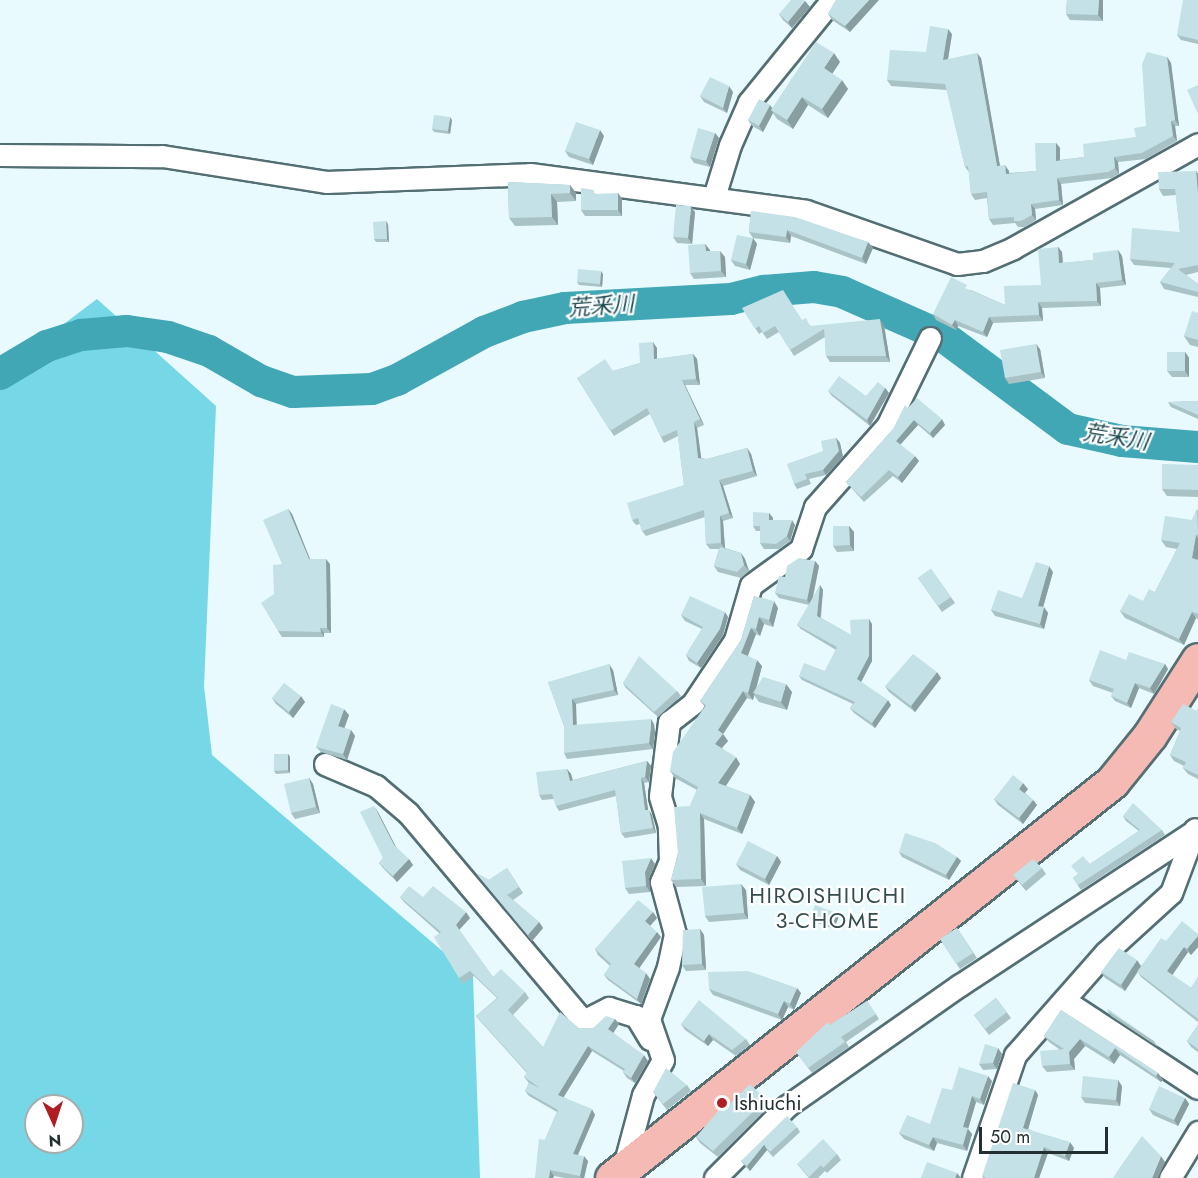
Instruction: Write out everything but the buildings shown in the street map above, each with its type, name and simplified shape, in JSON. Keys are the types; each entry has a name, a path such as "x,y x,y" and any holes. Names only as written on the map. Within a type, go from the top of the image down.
{"highway":[{"path":"618,1172 913,943 1112,782 1150,735 1198,660"}],"street":[{"path":"714,196 721,167 749,102 832,0"},
{"path":"0,155 162,156 326,182 530,174 714,196 806,211 957,264 983,261 1013,248 1198,144"},
{"path":"618,1172 643,1095 663,1060 649,1018 669,967 675,934 661,882 670,861 669,826 660,796 669,722 693,703 735,640 751,585 801,549 815,507 887,426 930,338"},
{"path":"325,764 376,786 408,813 583,1021 609,1008 636,1016 663,1060"},
{"path":"973,1178 1015,1054 1105,953 1171,893 1196,827"},
{"path":"715,1178 787,1106 960,985 1196,827"},
{"path":"1064,1000 1198,1088"},
{"path":"1170,1178 1198,1132"}],"shaded area":[{"path":"97,299 216,406 204,686 212,755 473,977 480,1178 0,1178 0,372"}],"waterway":[{"name":"荒釆川","path":"0,374 47,346 81,335 127,331 168,337 209,351 261,381 293,392 372,389 397,380 484,332 523,317 565,308 731,299 764,291 814,287 842,292 944,337 1068,429 1122,441 1198,447"}],"place":[{"name":"Ishiuchi","path":"722,1103"}],"district":[{"name":"HIROISHIUCHI 3-CHOME","path":"828,908"}]}
